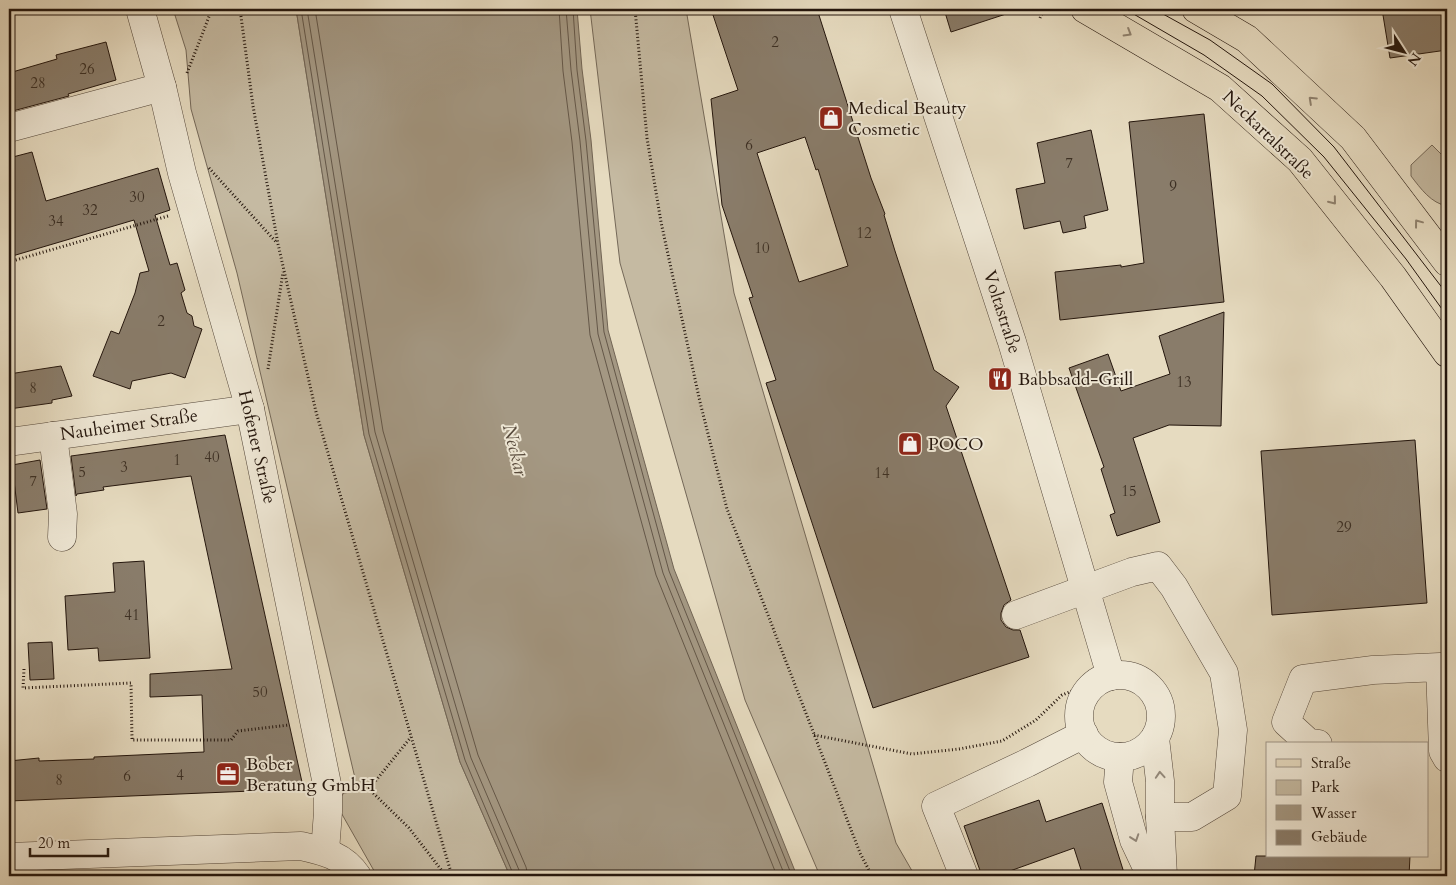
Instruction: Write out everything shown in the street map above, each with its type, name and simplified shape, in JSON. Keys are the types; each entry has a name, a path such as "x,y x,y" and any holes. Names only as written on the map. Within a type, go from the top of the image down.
{"main road":[{"name":"Neckartalstraße","path":"1085,9 1220,88 1300,160 1393,277 1447,353"},
{"path":"1196,9 1247,39 1353,138 1447,262"}],"street":[{"name":"Hofener Straße","path":"140,9 163,89 182,173 250,409 328,789 325,851"},
{"name":"Voltastraße","path":"903,9 1012,342 1085,590 1102,681"},
{"path":"9,128 163,89"},
{"name":"Nauheimer Straße","path":"9,442 250,409"},
{"path":"53,436 63,514 62,537"},
{"path":"1016,615 1132,572 1158,566 1174,586 1224,673 1234,730 1227,796 1192,817 1160,818"},
{"path":"1308,742 1286,722 1303,679 1373,670 1440,667 1439,753"},
{"path":"1156,738 1141,752 1120,757 1103,754 1088,742 1084,734 1079,722 1081,703 1102,681 1123,675 1145,683 1157,698 1161,718 1156,738 1160,781 1162,876"},
{"path":"964,876 936,806 1084,734"},
{"path":"1120,757 1118,782 1134,840 1151,876"},
{"path":"9,857 301,846 325,851 339,858 357,876"}],"path":[{"path":"163,89 183,84 212,9"},
{"path":"240,9 253,106 278,244 316,412 452,876"},
{"path":"635,9 647,138 661,222 700,402 727,510 860,853 872,876"},
{"path":"1040,18 1044,9"},
{"path":"182,173 205,166 212,171 278,244"},
{"path":"9,262 193,209"},
{"path":"250,409 260,393 268,370 283,269"},
{"path":"24,669 23,688 131,683 132,740 231,740 238,731 314,722"},
{"path":"814,735 912,754 959,749 1002,741 1036,720 1062,695 1102,681"},
{"path":"411,737 368,789 408,828 446,876"}],"green space":[{"path":"173,9 296,9 364,435 460,762 510,876 377,876 339,809 339,799 344,793 358,791 237,273 191,109 186,50"},
{"path":"590,9 686,9 734,293 896,843 915,876 820,876 745,700 620,263"},
{"path":"1432,145 1447,160 1447,206 1431,199 1411,176 1411,165"}],"water":[{"name":"Neckar","path":"296,9 577,9 608,330 674,569 797,876 510,876 460,762 364,435"}],"building":[{"path":"711,9 817,9 934,370 959,387 946,406 1011,600 1004,605 1001,620 1006,627 1020,630 1029,657 873,708 766,383 776,380 749,298 753,297 722,205 711,99 738,90","holes":["805,137 816,170 818,169 848,266 799,282 757,153"]},
{"path":"944,9 1008,9 1009,13 951,32"},
{"path":"1382,9 1447,9 1447,50 1390,58"},
{"path":"106,42 116,80 68,94 69,96 9,112 9,73 57,59 56,55"},
{"path":"1204,114 1224,302 1060,320 1055,272 1121,265 1121,267 1144,263 1129,122"},
{"path":"1091,130 1108,210 1084,216 1086,228 1063,233 1060,221 1024,229 1016,189 1045,183 1037,143"},
{"path":"32,152 46,201 158,168 170,210 155,215 170,265 177,263 185,290 181,293 187,313 192,316 194,326 202,329 185,378 171,373 132,381 130,389 93,376 111,331 119,334 135,293 140,273 149,271 134,220 9,257 9,158"},
{"path":"1224,312 1221,426 1169,425 1133,438 1160,522 1117,536 1110,515 1115,513 1101,469 1104,467 1069,368 1108,354 1121,391 1170,374 1159,336"},
{"path":"61,366 72,396 52,400 52,403 9,409 9,374"},
{"path":"225,435 302,782 252,791 9,801 9,761 39,758 39,761 94,759 94,757 204,752 202,695 150,697 150,674 232,669 191,476 103,487 104,490 77,494 76,496 71,456"},
{"path":"1415,440 1427,603 1272,615 1261,451"},
{"path":"40,460 47,509 18,513 12,465"},
{"path":"144,561 150,658 99,661 98,648 68,650 65,596 115,592 113,563"},
{"path":"52,642 54,679 30,680 28,643"},
{"path":"1039,800 1046,822 1102,803 1125,876 1083,876 1074,848 996,876 982,876 964,826"},
{"path":"1256,856 1266,856 1266,858 1410,858 1409,876 1254,876"}],"tram line":[{"path":"1125,9 1204,55 1262,96 1324,157 1406,259 1447,316"},
{"path":"1154,9 1210,40 1272,84 1334,147 1447,294"}],"place":[{"name":"Medical Beauty Cosmetic","path":"831,118"},
{"name":"Babbsadd-Grill","path":"1000,379"},
{"name":"POCO","path":"910,444"},
{"name":"Bober Beratung GmbH","path":"228,774"}]}
